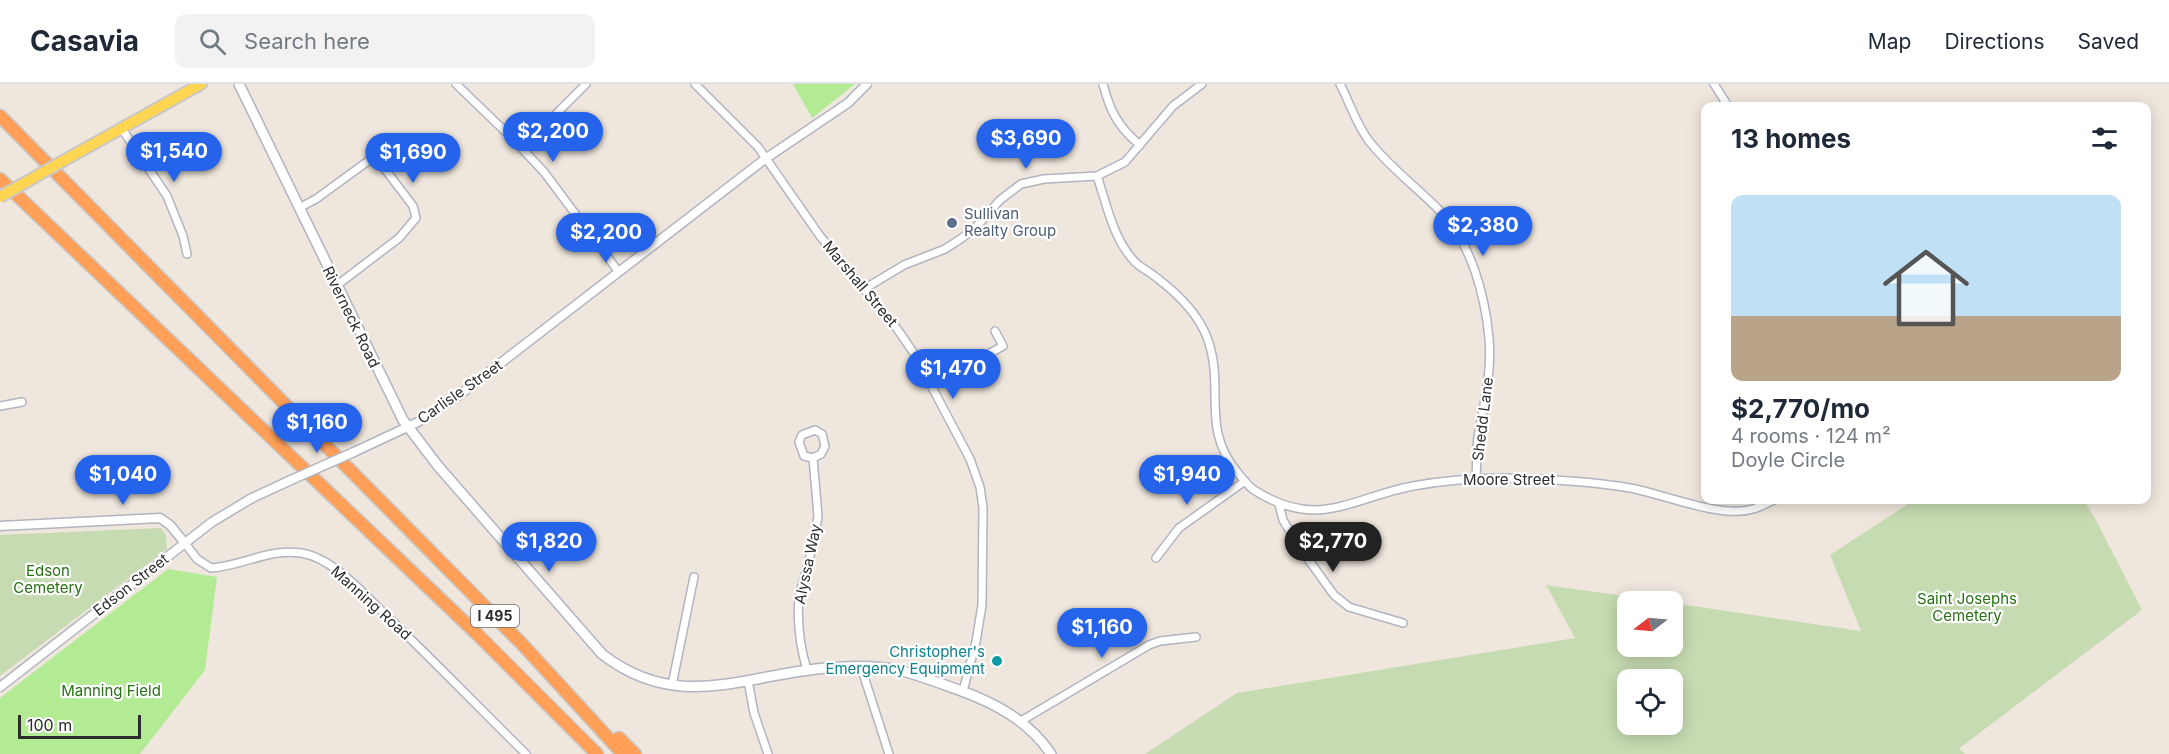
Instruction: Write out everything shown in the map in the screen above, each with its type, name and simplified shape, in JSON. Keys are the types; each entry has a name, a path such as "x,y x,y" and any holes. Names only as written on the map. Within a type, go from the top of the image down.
{"highway":[{"name":"I 495","path":"0,116 522,644 623,754"},
{"name":"I 495","path":"0,179 476,633 597,754"},
{"path":"522,644 635,754"}],"main road":[{"path":"0,196 201,84"},
{"name":"Riverneck Road","path":"239,84 392,400 408,427 438,466 602,654 637,676 672,685 713,686 807,670 861,667 897,670 963,691 996,706 1021,721 1040,739 1051,754"}],"street":[{"path":"456,84 522,148 551,181 618,272"},
{"path":"522,148 586,84"},
{"name":"Marshall Street","path":"695,84 753,142 808,220 904,337 970,459 978,478 982,498 981,617 963,691"},
{"name":"Carlisle Street","path":"184,543 242,503 429,417 765,159 848,103 867,84"},
{"path":"1103,84 1109,105 1123,131 1140,145"},
{"path":"864,289 904,265 945,249 962,238 979,224 1000,200 1021,184 1044,179 1097,176 1125,162 1173,106 1202,84"},
{"name":"Shedd Lane","path":"1340,84 1368,139 1392,168 1442,213 1458,234 1473,266 1484,301 1490,339 1488,387 1478,439 1476,478"},
{"path":"1714,84 1725,102"},
{"path":"122,129 167,196 180,226 187,254"},
{"path":"299,208 316,199 375,156 415,210 416,218 404,234 336,286"},
{"name":"Moore Street","path":"1097,176 1122,245 1136,263 1180,297 1198,319 1208,339 1215,370 1214,401 1217,436 1230,464 1251,488 1279,504 1307,511 1334,509 1411,486 1476,478 1568,480 1630,488 1716,511 1753,510 1766,504"},
{"path":"931,385 1003,346 995,331"},
{"path":"0,406 22,402"},
{"name":"Alyssa Way","path":"815,430 822,434 825,446 821,454 813,458 804,456 799,442 802,435 815,430"},
{"name":"Alyssa Way","path":"807,670 803,658 798,608 818,516 813,458"},
{"path":"1156,558 1179,528 1245,481"},
{"path":"1279,504 1284,520 1300,548 1334,595 1349,607 1402,623"},
{"path":"0,526 160,518 170,525 184,543"},
{"name":"Edson Street","path":"0,687 184,543"},
{"name":"Manning Road","path":"184,543 197,559 211,568 287,551 303,553 326,563 349,581 438,665 526,754"},
{"path":"672,685 694,577"},
{"path":"1021,721 1149,645 1160,641 1196,637"},
{"path":"861,667 889,754"},
{"path":"748,681 754,713 768,754"}],"green space":[{"path":"793,84 855,84 812,118"},
{"name":"Saint Josephs Cemetery","path":"1908,504 2086,504 2142,610 1961,747 1959,749 1965,754 1145,754 1237,693 1575,638 1546,585 1617,595 1617,657 1683,657 1683,604 1861,631 1830,555"},
{"name":"Edson Cemetery","path":"161,528 166,535 167,549 0,676 0,535"},
{"name":"Manning Field","path":"168,569 217,577 205,670 140,754 0,754 0,698"}],"place":[{"name":"Sullivan Realty Group","path":"952,223"},
{"name":"Christopher's Emergency Equipment","path":"997,661"}]}
